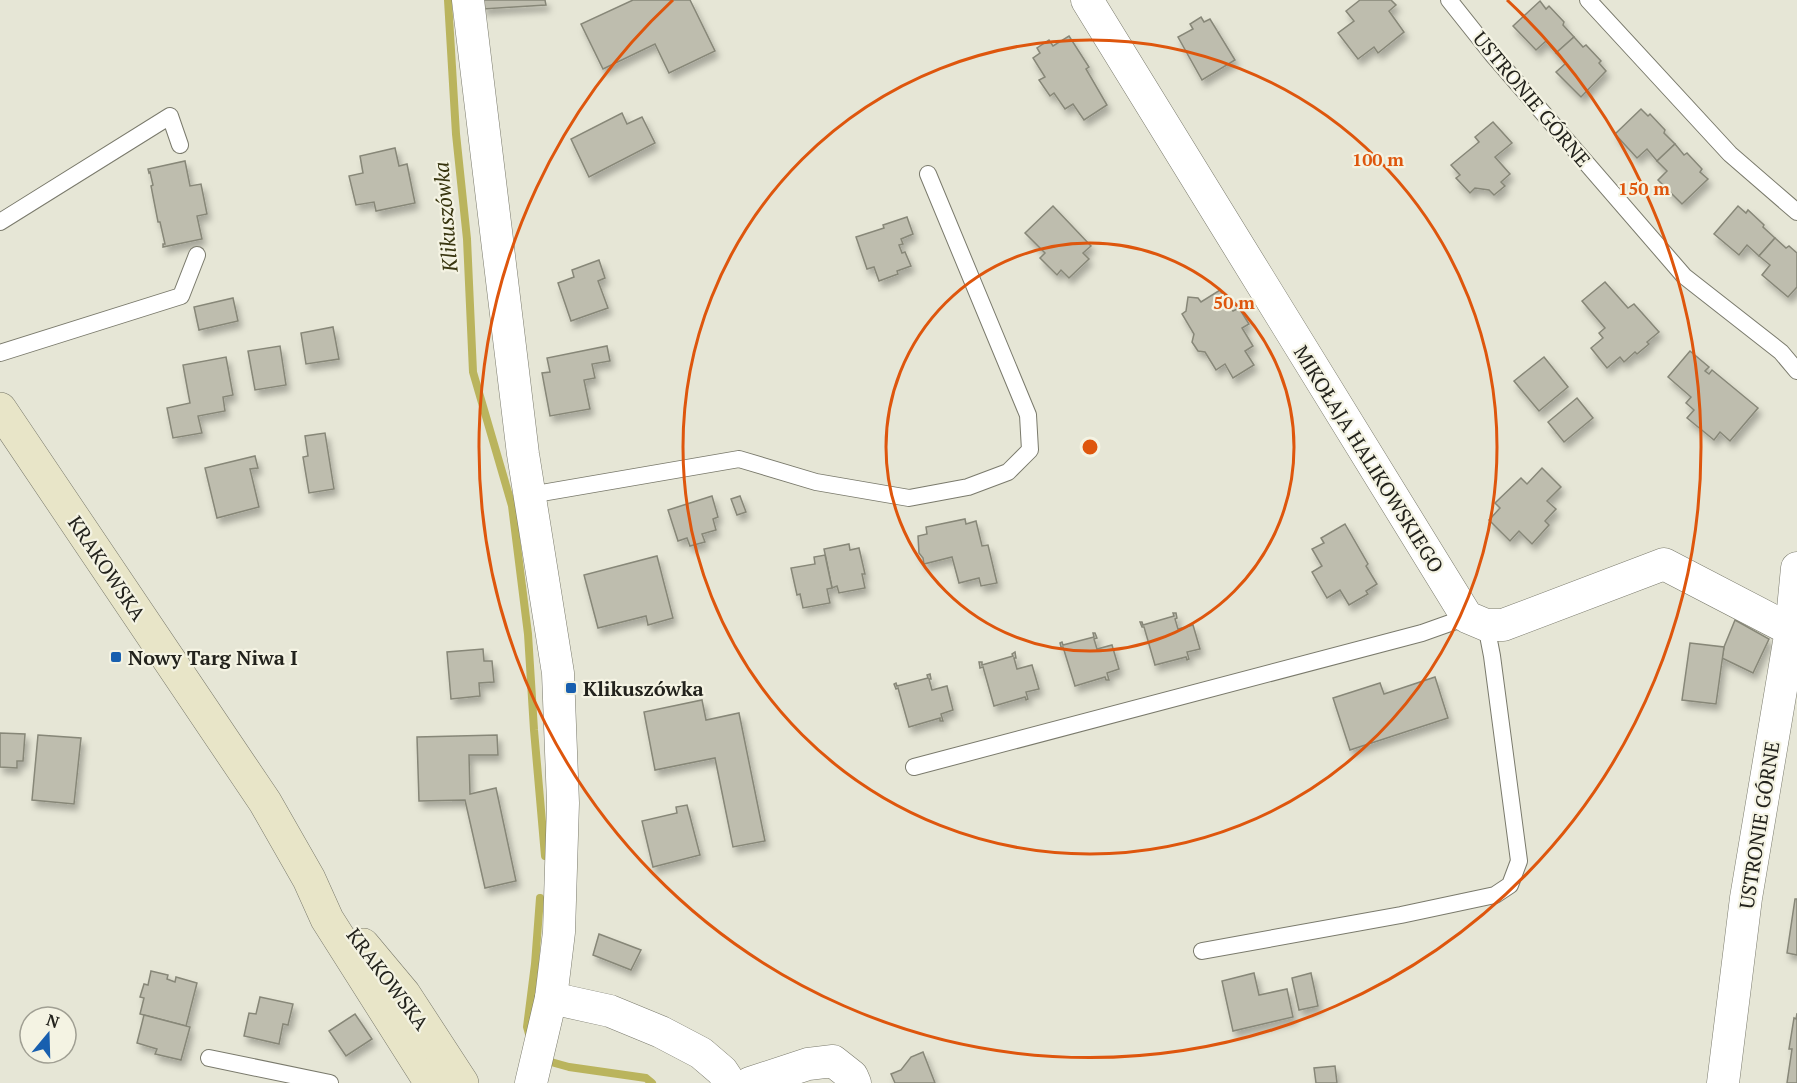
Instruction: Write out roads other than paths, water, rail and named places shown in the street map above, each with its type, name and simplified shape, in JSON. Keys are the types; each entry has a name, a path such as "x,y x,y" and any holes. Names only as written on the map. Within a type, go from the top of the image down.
{"main road":[{"name":"KRAKOWSKA","path":"0,409 265,802 309,879 327,919 448,1081"}],"street":[{"path":"468,0 530,495 558,672 563,804 559,932 551,999 531,1083"},
{"name":"MIKOŁAJA HALIKOWSKIEGO","path":"1087,0 1476,621"},
{"path":"1476,621 1503,625 1664,564 1791,630"},
{"name":"USTRONIE GÓRNE","path":"1723,1083 1746,898 1791,630 1797,568"},
{"path":"551,999 610,1011 661,1032 702,1053 722,1071 730,1083"},
{"path":"750,1083 808,1064 833,1061 852,1076 855,1083"}],"lane":[{"name":"USTRONIE GÓRNE","path":"1449,0 1491,54 1684,276 1781,352 1797,371"},
{"path":"1588,0 1730,154 1797,213"},
{"path":"0,222 170,116 180,145"},
{"path":"530,495 740,459 816,482 909,498 968,487 1008,472 1029,450 1028,415 928,174"},
{"path":"0,353 181,296 198,255"},
{"path":"914,767 1422,633 1476,621 1492,656 1519,861 1510,885 1495,895 1401,915 1202,951"},
{"path":"209,1058 330,1083"}],"waterway":[{"name":"Klikuszówka","path":"448,0 456,134 467,239 473,372 512,506 528,634 545,856"},
{"name":"Klikuszówka","path":"529,1034 527,1027 540,898"},
{"name":"Klikuszówka","path":"551,1062 569,1067 646,1078 652,1083"}],"place":[{"name":"Nowy Targ Niwa I","path":"116,657"},
{"name":"Klikuszówka","path":"571,688"}]}
